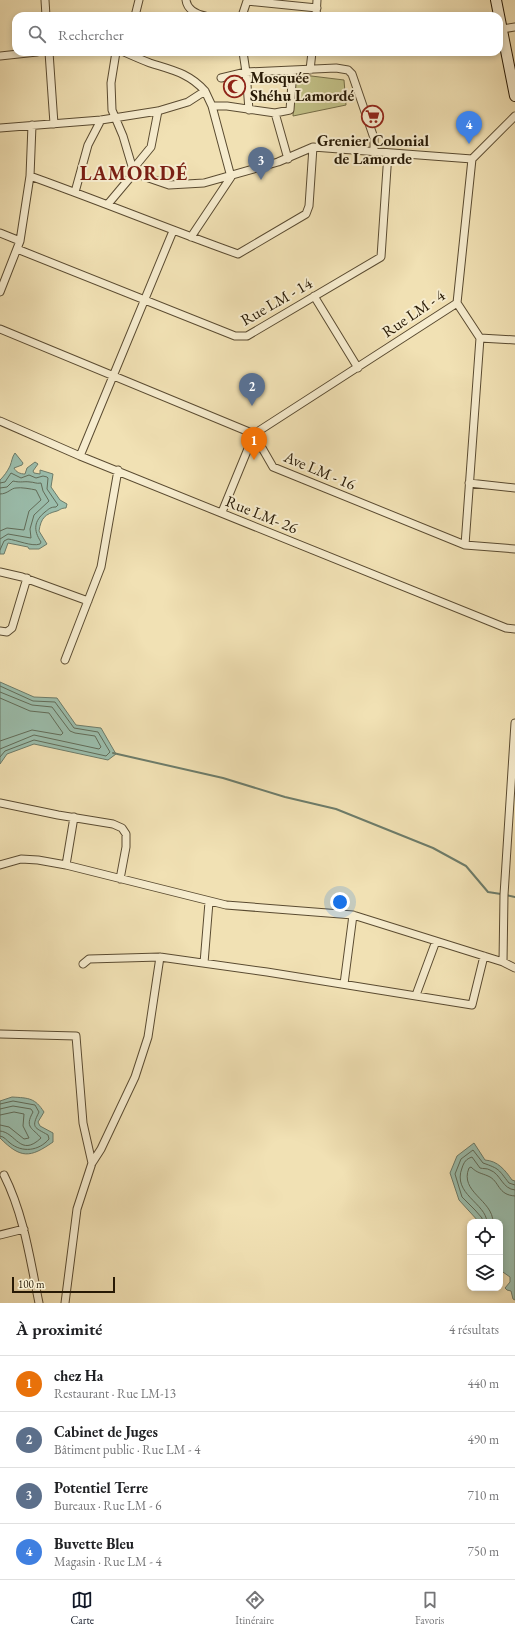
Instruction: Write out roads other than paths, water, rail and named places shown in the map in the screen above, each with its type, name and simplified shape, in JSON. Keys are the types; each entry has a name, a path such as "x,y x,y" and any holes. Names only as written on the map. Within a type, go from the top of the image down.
{"street":[{"path":"44,0 46,12"},
{"path":"136,12 139,0"},
{"path":"186,0 187,5 191,10 196,12"},
{"path":"243,12 247,1 256,1 317,12 317,0"},
{"path":"496,0 498,12"},
{"path":"503,29 515,27"},
{"path":"503,34 515,96"},
{"path":"0,56 12,55"},
{"path":"49,56 54,124"},
{"path":"115,56 111,88 112,112 134,171 169,184 204,183 231,177 288,159 313,147 472,159 515,116"},
{"path":"134,56 174,70 190,78 205,91 212,106 231,177 191,237"},
{"path":"244,56 249,110"},
{"path":"310,70 312,56"},
{"path":"221,78 246,72 336,68 350,71 374,138 374,152"},
{"path":"212,106 227,106 275,113 290,110 293,70"},
{"path":"0,128 101,120 158,111 188,102 205,91"},
{"path":"108,204 151,147 158,111"},
{"path":"275,113 288,159"},
{"path":"75,192 88,145 101,120"},
{"path":"0,292 20,241 30,176 32,125"},
{"path":"30,176 108,204 173,231 238,254 306,214 309,206 313,147"},
{"name":"Rue LM - 14","path":"17,249 235,336 244,337 381,256 388,153"},
{"name":"Rue LM - 4","path":"254,434 457,303 472,159"},
{"path":"80,456 173,231"},
{"path":"0,233 20,241"},
{"path":"314,296 358,368"},
{"path":"457,303 480,338 465,545"},
{"path":"0,329 254,434 222,512"},
{"path":"480,338 515,340"},
{"name":"Rue LM- 26","path":"0,421 80,456 118,470 506,628 515,629"},
{"name":"Ave LM - 16","path":"254,434 273,467 465,545 515,549"},
{"path":"65,660 103,558 118,470"},
{"path":"469,483 515,488"},
{"path":"0,572 27,578 88,601"},
{"path":"0,631 7,632 12,628 27,578"},
{"path":"503,962 505,892 515,723"},
{"path":"0,803 113,824 126,834 126,847 120,879"},
{"path":"66,865 74,817"},
{"path":"0,865 21,860 38,860 66,865 209,902 226,905 353,915 503,962 515,968"},
{"path":"204,963 209,902"},
{"path":"344,984 353,915"},
{"path":"416,995 436,941"},
{"path":"83,964 89,959 160,957 416,995 472,1005 484,956"},
{"path":"65,1303 77,1209 92,1163 101,1149 135,1077 146,1044 150,1029 160,957"},
{"path":"0,1034 76,1036 83,1123 92,1163"},
{"path":"4,1175 16,1203 24,1229 39,1303"},
{"path":"0,1235 24,1229"}],"water":[{"path":"15,453 23,463 22,465 14,468 16,471 25,474 27,468 35,462 38,464 33,471 34,473 40,474 40,470 53,474 51,487 60,500 67,504 66,508 47,515 42,520 39,531 47,544 39,549 29,549 28,547 8,543 4,554 0,554 0,480 9,468"},
{"path":"0,682 34,697 57,698 76,725 101,728 116,754 108,760 34,744 7,754 0,764"},
{"path":"12,1097 27,1098 34,1101 41,1107 44,1112 38,1122 40,1126 53,1133 53,1142 38,1151 26,1154 14,1150 0,1138 0,1101"},
{"path":"474,1143 485,1160 497,1164 512,1180 515,1181 515,1300 513,1299 511,1291 505,1288 510,1282 510,1277 503,1272 503,1219 476,1219 459,1200 450,1173 457,1156"}],"waterway":[{"path":"113,753 223,778 285,797 336,809 433,848 466,866 488,892 501,894"},
{"path":"506,895 515,897"}],"place":[{"name":"Mosquée Shéhu Lamordé","path":"235,86"},
{"name":"Grenier Colonial de Lamorde","path":"373,117"},
{"name":"Buvette Bleu","path":"469,144"},
{"name":"Potentiel Terre","path":"261,180"},
{"name":"Cabinet de Juges","path":"252,406"},
{"name":"chez Ha","path":"254,460"}],"district":[{"name":"LAMORDÉ","path":"134,173"}]}
